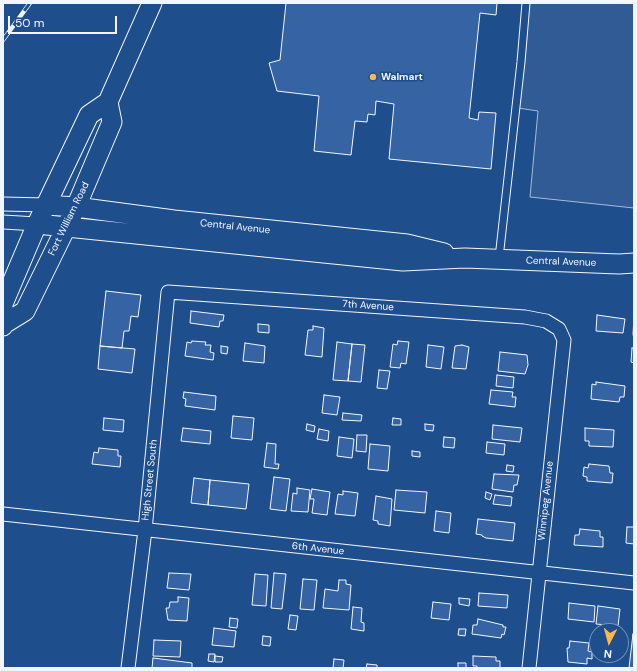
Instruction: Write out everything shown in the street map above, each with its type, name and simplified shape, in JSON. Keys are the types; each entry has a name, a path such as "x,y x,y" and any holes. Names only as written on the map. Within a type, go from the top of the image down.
{"main road":[{"path":"108,102 152,3"},
{"name":"Fort William Road","path":"108,102 112,122 76,207 25,311 3,325 3,304 46,205 89,115 108,102"},
{"name":"Central Avenue","path":"46,205 76,207 174,220 407,244 465,258"},
{"name":"Central Avenue","path":"38,224 403,261 465,258 499,261 634,263"},
{"path":"3,265 8,292"}],"street":[{"name":"Central Avenue","path":"3,204 46,205"},
{"name":"Central Avenue","path":"3,222 38,224"},
{"name":"7th Avenue","path":"168,292 524,318 546,321 559,329 562,335"},
{"name":"High Street South","path":"128,668 145,530 168,292"},
{"name":"Winnipeg Avenue","path":"529,668 564,340 562,335"},
{"name":"6th Avenue","path":"3,514 538,574 634,583"}],"lane":[{"path":"499,261 526,3"}],"shaded area":[{"path":"528,3 634,3 634,208 530,197 538,111 518,108"}],"building":[{"name":"Walmart","path":"286,3 497,3 496,15 480,13 469,118 478,120 479,112 496,113 491,169 389,159 394,104 376,101 375,115 368,114 367,122 355,121 351,155 314,151 319,96 277,91 269,63 280,60"},
{"path":"106,291 141,295 138,317 131,316 129,331 124,331 122,348 100,346"},
{"path":"191,311 224,315 223,321 220,321 219,327 190,323"},
{"path":"597,315 625,319 623,333 596,331"},
{"path":"634,318 634,339 633,334"},
{"path":"258,324 269,325 269,333 258,332"},
{"path":"313,326 324,328 322,357 305,355 308,330 313,330"},
{"path":"192,341 206,342 205,345 211,345 210,352 214,353 213,360 185,356 187,342 191,343"},
{"path":"398,341 409,342 406,364 401,363 400,368 390,367 393,344 397,345"},
{"path":"337,342 352,344 348,381 333,380"},
{"path":"245,343 265,346 264,363 243,361"},
{"path":"352,344 365,345 361,382 348,381"},
{"path":"428,345 444,347 441,369 426,367"},
{"path":"462,345 469,347 466,369 452,368 455,346"},
{"path":"100,346 135,349 132,373 98,369"},
{"path":"221,346 228,347 227,354 221,353"},
{"path":"632,348 634,348 634,363 631,362"},
{"path":"500,352 527,355 528,365 525,374 498,371"},
{"path":"379,370 390,371 387,389 377,388"},
{"path":"497,375 514,377 513,388 496,386"},
{"path":"596,382 625,386 624,397 620,397 619,402 591,399 592,384 596,385"},
{"path":"491,390 513,392 512,397 516,397 515,407 489,404"},
{"path":"184,392 216,396 215,410 185,406 186,399 183,398"},
{"path":"324,395 340,397 337,415 322,413"},
{"path":"343,413 362,415 361,421 342,420"},
{"path":"233,416 254,418 252,440 231,438"},
{"path":"104,418 124,420 123,432 103,430"},
{"path":"393,418 401,419 401,425 392,425"},
{"path":"307,424 315,426 314,432 306,430"},
{"path":"425,424 434,425 433,431 425,430"},
{"path":"493,425 522,428 520,442 492,439"},
{"path":"183,428 211,431 210,444 181,441"},
{"path":"585,428 614,430 613,447 589,446 589,441 585,441"},
{"path":"319,429 329,431 328,441 317,439"},
{"path":"357,435 367,435 366,452 356,451"},
{"path":"339,437 354,439 352,458 337,456"},
{"path":"444,437 455,438 454,448 443,447"},
{"path":"487,442 505,444 504,455 486,453"},
{"path":"267,443 276,444 275,464 279,464 278,469 264,467"},
{"path":"370,444 390,446 388,471 368,469"},
{"path":"99,448 118,450 118,456 121,456 120,467 92,464 94,452 98,453"},
{"path":"412,451 420,452 420,457 412,456"},
{"path":"589,464 609,466 610,473 613,473 612,483 587,481 587,477 583,476 584,467 588,468"},
{"path":"507,465 514,466 513,472 506,471"},
{"path":"494,474 519,475 517,485 514,485 513,492 492,489"},
{"path":"274,477 290,479 286,511 270,509"},
{"path":"194,478 210,480 208,505 191,503"},
{"path":"210,480 249,484 246,509 208,505"},
{"path":"297,488 310,490 308,512 291,511 293,493 297,494"},
{"path":"312,489 330,492 327,515 312,513 314,499 310,499"},
{"path":"396,490 427,492 425,513 394,510"},
{"path":"343,491 358,493 355,516 335,514 338,494 343,495"},
{"path":"486,492 492,494 490,500 485,498"},
{"path":"495,495 512,497 511,506 493,504"},
{"path":"376,496 392,499 390,526 378,524 378,521 373,520"},
{"path":"436,511 451,513 449,533 434,531"},
{"path":"478,519 515,523 513,541 486,538 482,535 476,534"},
{"path":"627,527 634,527 634,544 626,543"},
{"path":"580,529 600,531 600,537 603,537 603,547 574,545 575,535 579,535"},
{"path":"169,573 191,574 189,590 167,588"},
{"path":"274,573 286,574 282,609 271,608"},
{"path":"255,574 268,575 266,606 252,605"},
{"path":"303,579 317,580 314,610 300,609"},
{"path":"339,580 346,580 346,584 351,585 349,610 323,608 325,589 338,591"},
{"path":"479,593 508,595 507,608 478,606"},
{"path":"178,597 189,598 187,621 168,620 166,608 169,608 170,602 178,602"},
{"path":"459,598 470,599 469,606 459,604"},
{"path":"433,602 451,604 449,620 431,618"},
{"path":"569,603 595,606 594,622 568,619"},
{"path":"598,606 620,609 618,623 596,623"},
{"path":"353,607 362,608 361,622 364,623 364,631 351,629"},
{"path":"290,615 298,616 296,630 288,629"},
{"path":"230,618 238,619 237,628 229,627"},
{"path":"478,619 503,625 503,627 506,627 504,635 502,634 501,638 472,634 473,625 477,625"},
{"path":"214,628 236,631 234,647 212,645"},
{"path":"459,629 466,629 465,636 458,635"},
{"path":"633,634 634,668 629,668"},
{"path":"263,636 271,637 270,646 262,645"},
{"path":"154,640 181,641 180,657 153,656"},
{"path":"570,641 589,643 589,658 587,658 587,664 568,662 567,648 569,648"},
{"path":"209,654 215,654 214,662 208,661"},
{"path":"215,656 223,657 222,662 215,662"},
{"path":"473,656 496,657 496,661 500,661 500,668 477,668 477,666 473,666"},
{"path":"153,658 192,663 192,668 152,668"},
{"path":"334,659 344,660 343,668 333,668"},
{"path":"458,663 466,663 466,668 458,668"},
{"path":"367,664 377,665 377,668 366,668"}],"railway":[{"path":"3,40 30,3"}],"place":[{"name":"Walmart","path":"373,77"}]}
